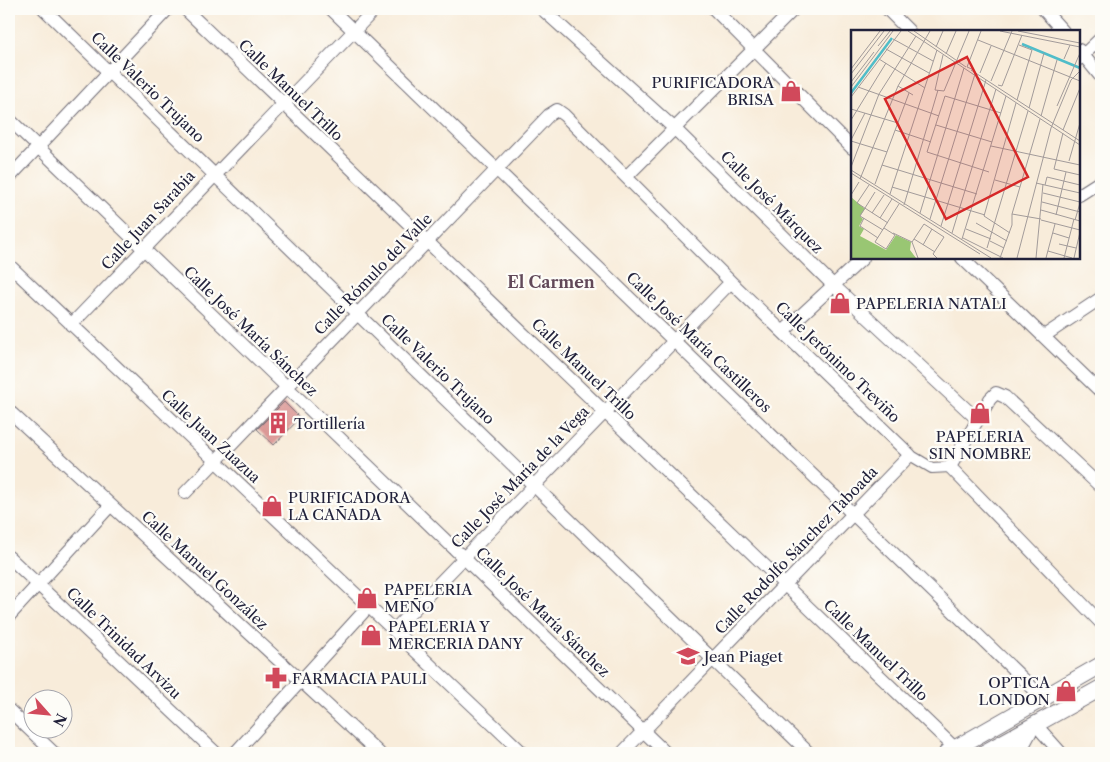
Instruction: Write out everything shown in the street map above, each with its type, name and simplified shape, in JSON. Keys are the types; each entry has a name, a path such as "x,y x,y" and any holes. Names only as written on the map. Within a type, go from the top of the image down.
{"street":[{"name":"Calle Valerio Trujano","path":"44,9 809,753"},
{"path":"9,178 168,9"},
{"name":"Calle Manuel Trillo","path":"184,9 786,584 955,752"},
{"name":"Calle José María Castilleros","path":"331,9 1044,699"},
{"name":"Calle Juan Sarabia","path":"71,325 214,174 375,9"},
{"name":"Calle José Márquez","path":"542,9 675,129 833,285 978,420"},
{"path":"714,9 851,147"},
{"path":"627,176 794,9"},
{"path":"887,9 908,30"},
{"path":"1043,9 1062,30"},
{"path":"1101,38 1080,54 1101,77"},
{"name":"Calle Rómulo del Valle","path":"186,493 426,241 549,115 557,110"},
{"name":"Calle Jerónimo Treviño","path":"557,110 627,176 732,282 910,455 932,468 950,467"},
{"name":"Calle José María Sánchez","path":"9,119 666,753"},
{"path":"1080,194 1101,181"},
{"path":"783,332 862,259"},
{"path":"963,259 1101,392"},
{"name":"Calle Juan Zuazua","path":"9,265 523,753"},
{"name":"Calle José María de la Vega","path":"394,630 732,282"},
{"path":"1044,336 1101,298"},
{"path":"1101,487 1005,397 996,393 990,399 950,467 1101,623"},
{"name":"Calle Manuel González","path":"9,411 379,753"},
{"name":"Calle Rodolfo Sánchez Taboada","path":"622,753 910,455"},
{"path":"9,616 110,506"},
{"name":"Calle Trinidad Arvizu","path":"9,557 216,753"},
{"path":"235,753 300,679 369,606"},
{"path":"955,752 1101,665"},
{"path":"984,753 1101,688"},
{"path":"9,710 54,753"},
{"path":"1012,753 1023,746 1035,724"},
{"path":"1035,724 1061,753"}],"building":[{"name":"Tortillería","path":"284,402 300,418 274,445 257,429"}],"place":[{"name":"PURIFICADORA BRISA","path":"791,91"},
{"name":"PAPELERIA NATALI","path":"840,303"},
{"name":"PAPELERIA SIN NOMBRE","path":"980,413"},
{"name":"Tortillería","path":"278,423"},
{"name":"PURIFICADORA LA CAÑADA","path":"272,506"},
{"name":"PAPELERIA MEÑO","path":"367,598"},
{"name":"PAPELERIA Y MERCERIA DANY","path":"371,635"},
{"name":"Jean Piaget","path":"688,656"},
{"name":"FARMACIA PAULI","path":"276,678"},
{"name":"OPTICA LONDON","path":"1066,691"}],"district":[{"name":"El Carmen","path":"551,282"}]}
